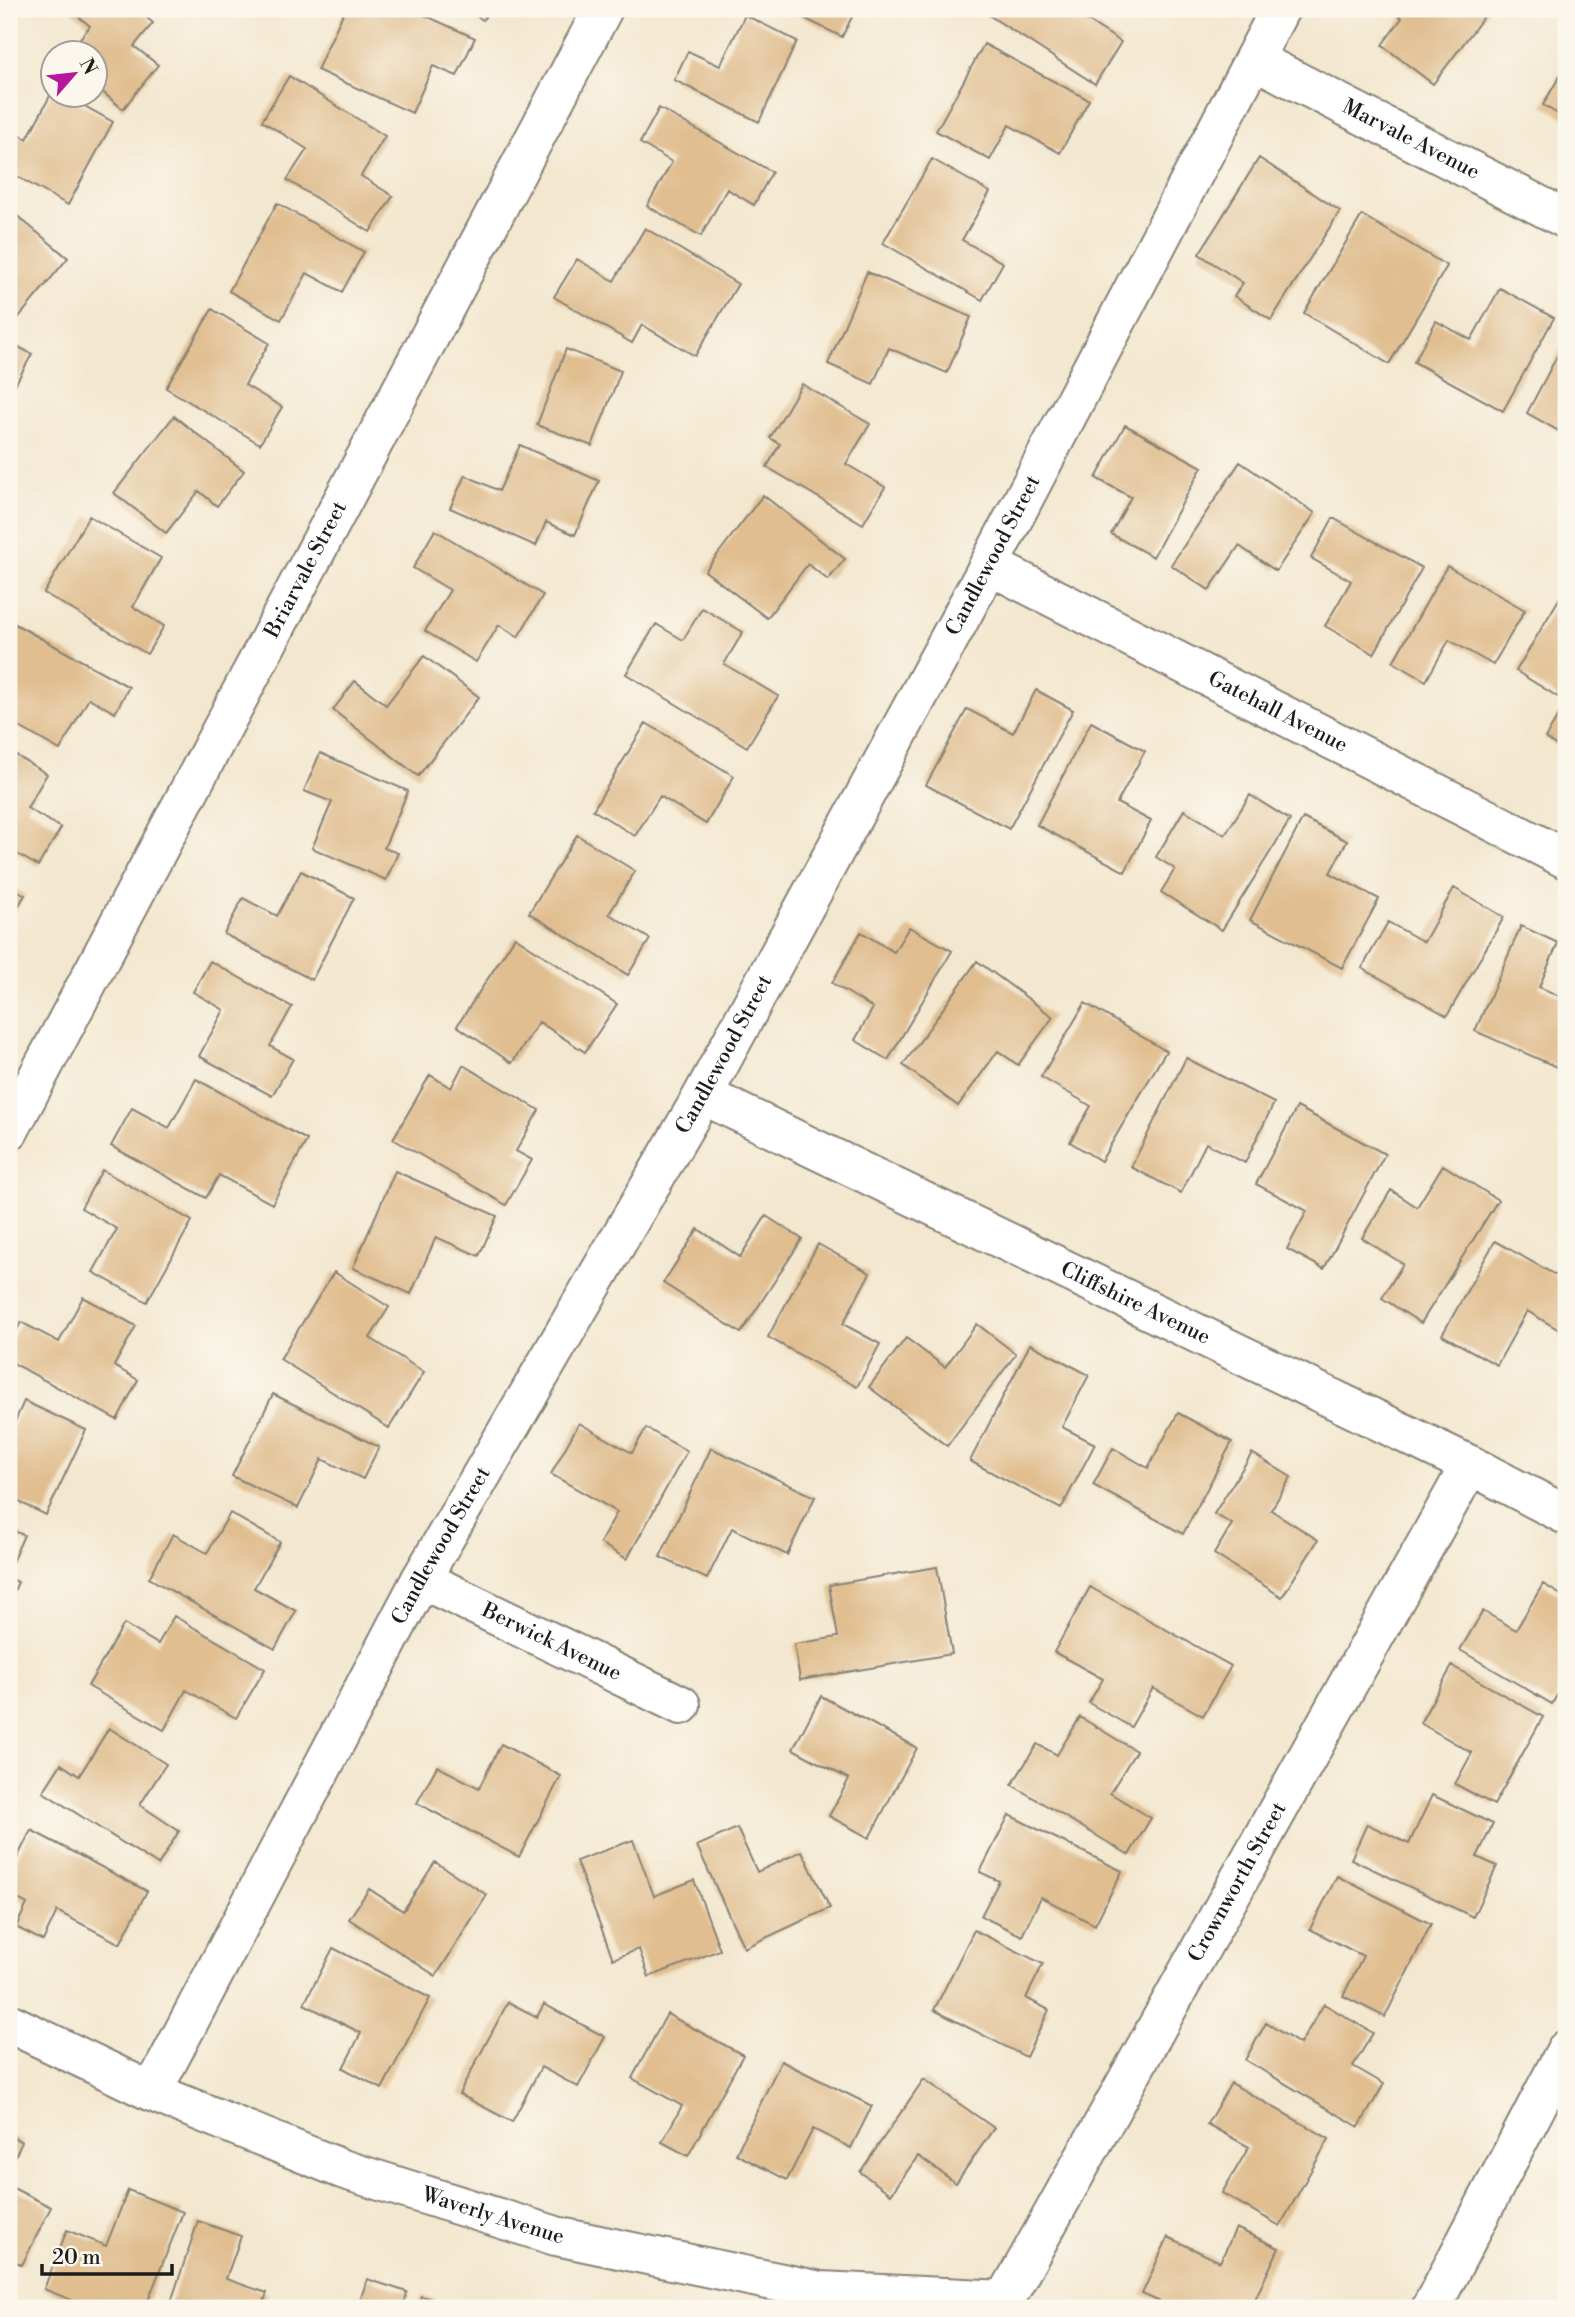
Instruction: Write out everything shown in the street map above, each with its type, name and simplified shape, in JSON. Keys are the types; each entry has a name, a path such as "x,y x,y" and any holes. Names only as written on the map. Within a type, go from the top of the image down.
{"street":[{"name":"Briarvale Street","path":"9,1131 603,9"},
{"name":"Candlewood Street","path":"152,2092 421,1579 703,1095 989,565 1280,9"},
{"name":"Marvale Avenue","path":"1255,60 1566,219"},
{"name":"Gatehall Avenue","path":"989,565 1566,859"},
{"name":"Cliffshire Avenue","path":"703,1095 1470,1465 1566,1515"},
{"name":"Crownworth Street","path":"1005,2300 1470,1465"},
{"name":"Berwick Avenue","path":"421,1579 681,1705"},
{"name":"Waverly Avenue","path":"9,2023 152,2092 342,2169 556,2236 821,2291 1005,2300"},
{"path":"1431,2308 1566,2050"}],"building":[{"path":"69,9 137,9 153,23 134,46 158,65 123,109 108,97 108,38 80,38 90,26"},
{"path":"345,9 411,9 475,38 457,76 433,66 412,113 317,70"},
{"path":"465,9 490,9 483,20"},
{"path":"786,9 856,9 842,37"},
{"path":"990,9 1083,9 1079,15 1121,42 1095,84 987,14"},
{"path":"1391,9 1488,11 1433,84 1382,45 1402,18"},
{"path":"745,15 797,41 759,122 674,80 688,51 720,66"},
{"path":"984,44 1089,100 1060,153 1009,125 990,160 936,131"},
{"path":"1566,65 1566,119 1543,105"},
{"path":"289,76 385,136 361,176 393,196 370,232 287,180 307,149 262,121"},
{"path":"44,108 88,108 113,122 68,205 9,172 9,128 27,139"},
{"path":"659,108 772,172 754,205 727,189 701,236 647,206 672,162 640,143"},
{"path":"1259,158 1340,211 1271,320 1234,296 1243,283 1199,254"},
{"path":"932,159 990,192 962,240 1003,263 982,300 883,243"},
{"path":"277,203 364,252 342,292 307,273 281,320 229,291"},
{"path":"9,209 68,258 14,323 9,319"},
{"path":"1362,215 1447,266 1389,364 1304,313"},
{"path":"645,228 738,284 695,356 642,325 632,343 554,297 577,259 614,281"},
{"path":"867,272 971,317 947,373 889,348 873,384 828,364"},
{"path":"1500,288 1554,318 1503,411 1414,362 1436,321 1471,340"},
{"path":"212,309 269,343 245,385 282,407 260,444 166,388"},
{"path":"1566,339 1566,435 1527,413"},
{"path":"9,342 32,354 9,396"},
{"path":"566,349 621,371 592,446 537,425"},
{"path":"802,384 870,424 846,464 885,487 863,524 767,467 780,444 770,438"},
{"path":"174,416 244,471 217,506 199,491 166,533 114,493"},
{"path":"1125,425 1202,467 1153,557 1111,534 1131,497 1096,478"},
{"path":"520,445 599,481 575,535 546,522 536,546 450,508 465,475 499,491"},
{"path":"1240,462 1315,513 1276,571 1239,546 1209,590 1171,565"},
{"path":"763,495 845,559 828,580 808,564 767,618 705,571"},
{"path":"89,516 161,558 133,607 164,626 147,654 44,593"},
{"path":"1333,518 1422,568 1374,654 1325,626 1351,581 1311,558"},
{"path":"435,530 543,595 518,637 499,625 476,662 425,631 450,590 413,568"},
{"path":"1447,566 1525,610 1493,665 1449,640 1426,681 1393,662"},
{"path":"1562,594 1566,596 1566,702 1516,671"},
{"path":"702,608 743,632 724,664 778,696 747,747 626,674 656,624 683,640"},
{"path":"15,624 129,687 115,713 89,698 60,750 9,721 9,635"},
{"path":"424,656 479,697 418,776 333,710 355,681 386,705"},
{"path":"1036,690 1073,710 1009,829 926,785 967,709 1013,733"},
{"path":"1566,703 1566,752 1545,738"},
{"path":"1091,722 1145,751 1117,803 1151,821 1125,872 1037,825"},
{"path":"646,723 734,776 706,824 660,796 635,836 593,810"},
{"path":"9,751 47,774 27,808 61,828 38,866 9,849"},
{"path":"320,753 408,791 384,848 398,853 386,880 312,848 332,802 304,791"},
{"path":"1250,795 1290,820 1222,930 1161,892 1175,869 1156,857 1184,810 1225,835"},
{"path":"1303,818 1347,841 1330,873 1379,899 1342,968 1250,920"},
{"path":"577,835 635,871 609,914 650,939 628,975 529,913"},
{"path":"301,871 354,898 312,980 224,934 243,898 277,916"},
{"path":"9,885 25,895 9,922"},
{"path":"1454,888 1504,917 1447,1016 1362,968 1388,922 1424,942"},
{"path":"1521,926 1558,943 1539,987 1566,999 1566,1052 1559,1068 1475,1031"},
{"path":"909,927 952,951 888,1060 855,1040 873,1008 832,983 861,932 894,952"},
{"path":"515,937 617,1004 585,1052 539,1022 512,1063 457,1026"},
{"path":"210,961 292,1007 270,1046 293,1059 272,1096 199,1056 224,1010 193,992"},
{"path":"977,961 1053,1017 1018,1065 998,1051 958,1106 903,1065"},
{"path":"1085,1003 1166,1051 1101,1161 1070,1142 1091,1106 1041,1077"},
{"path":"1186,1058 1274,1103 1245,1163 1206,1143 1181,1193 1131,1167"},
{"path":"463,1065 539,1110 516,1151 532,1160 506,1205 393,1139 430,1075 451,1088"},
{"path":"196,1079 307,1140 272,1204 219,1175 206,1198 111,1146 132,1108 169,1128"},
{"path":"1297,1107 1385,1154 1324,1269 1287,1249 1307,1211 1256,1184"},
{"path":"1443,1165 1498,1200 1421,1323 1382,1298 1403,1264 1362,1238 1391,1190 1417,1207"},
{"path":"102,1170 192,1221 147,1302 93,1272 117,1229 81,1208"},
{"path":"395,1171 497,1216 479,1256 436,1237 411,1294 353,1268"},
{"path":"766,1216 802,1239 741,1333 663,1283 698,1229 740,1257"},
{"path":"1495,1241 1566,1281 1566,1321 1561,1331 1527,1311 1497,1365 1442,1335"},
{"path":"818,1244 870,1273 843,1324 880,1344 857,1387 768,1337"},
{"path":"334,1272 389,1307 370,1338 424,1372 389,1428 280,1359"},
{"path":"83,1297 136,1326 114,1366 138,1380 117,1420 9,1361 9,1344 21,1322 59,1342"},
{"path":"977,1324 1016,1354 947,1446 869,1387 906,1338 945,1367"},
{"path":"1030,1344 1089,1375 1062,1427 1095,1444 1061,1509 970,1461"},
{"path":"273,1394 379,1447 363,1479 322,1459 298,1508 232,1476"},
{"path":"24,1401 86,1430 46,1515 9,1497 9,1435"},
{"path":"1178,1413 1232,1442 1183,1534 1093,1485 1113,1448 1148,1468"},
{"path":"579,1423 632,1453 646,1428 687,1451 627,1559 600,1543 617,1512 551,1474"},
{"path":"711,1448 815,1497 787,1555 732,1528 707,1579 660,1557"},
{"path":"1252,1453 1291,1477 1271,1510 1318,1540 1282,1597 1214,1554 1232,1524 1214,1514"},
{"path":"230,1513 280,1542 254,1588 296,1611 275,1649 149,1578 173,1534 207,1553"},
{"path":"9,1529 24,1535 9,1569"},
{"path":"937,1567 952,1654 800,1680 794,1644 838,1637 829,1585"},
{"path":"9,1578 18,1582 9,1603"},
{"path":"1543,1584 1566,1598 1566,1679 1552,1704 1460,1650 1483,1611 1516,1630"},
{"path":"1090,1587 1231,1666 1203,1716 1153,1688 1131,1727 1089,1703 1103,1679 1054,1652"},
{"path":"174,1616 265,1669 236,1718 186,1690 164,1730 88,1686 124,1624 158,1644"},
{"path":"1452,1666 1543,1717 1494,1805 1455,1784 1472,1753 1420,1723"},
{"path":"821,1696 917,1748 869,1838 829,1816 849,1779 793,1749"},
{"path":"1080,1717 1136,1751 1110,1793 1151,1818 1129,1855 1012,1785 1037,1744 1057,1755"},
{"path":"109,1728 166,1764 140,1805 179,1831 158,1865 43,1792 61,1764 79,1776"},
{"path":"501,1744 561,1776 519,1857 417,1803 437,1766 479,1788"},
{"path":"1432,1795 1493,1824 1477,1857 1497,1866 1473,1917 1351,1859 1367,1824 1409,1844"},
{"path":"1009,1815 1122,1871 1095,1925 1041,1897 1022,1936 981,1916 999,1881 980,1872"},
{"path":"737,1828 757,1872 802,1851 830,1908 744,1948 697,1846"},
{"path":"31,1830 147,1891 120,1944 57,1911 43,1941 16,1927 27,1904 9,1894 9,1874"},
{"path":"633,1840 654,1896 694,1880 720,1950 649,1977 639,1949 613,1959 576,1861"},
{"path":"435,1862 487,1895 436,1976 349,1919 369,1889 403,1911"},
{"path":"1337,1876 1431,1924 1385,2017 1343,1996 1363,1956 1310,1929"},
{"path":"974,1930 1043,1964 1026,1998 1049,2010 1026,2057 934,2010"},
{"path":"333,1948 430,1998 382,2089 343,2068 361,2033 304,2004"},
{"path":"508,2002 537,2017 544,2004 605,2037 578,2087 541,2067 512,2122 459,2094"},
{"path":"1324,2004 1373,2033 1353,2066 1384,2084 1359,2127 1245,2060 1266,2023 1300,2044"},
{"path":"667,2014 743,2055 688,2156 662,2142 682,2106 632,2078"},
{"path":"781,2061 872,2106 851,2148 813,2129 787,2180 736,2154"},
{"path":"924,2079 994,2128 956,2183 918,2156 891,2194 860,2172"},
{"path":"1231,2083 1329,2139 1280,2226 1222,2193 1249,2147 1207,2124"},
{"path":"9,2135 22,2142 9,2169"},
{"path":"9,2186 51,2207 22,2265 9,2258"},
{"path":"128,2190 183,2212 145,2308 91,2308 44,2289 67,2230 106,2246"},
{"path":"198,2221 241,2236 226,2279 267,2293 262,2308 169,2308"},
{"path":"1236,2228 1279,2248 1251,2308 1174,2308 1142,2294 1168,2237 1220,2262"},
{"path":"367,2279 407,2292 403,2308 358,2308"},
{"path":"421,2296 461,2307 461,2308 418,2308"}]}
